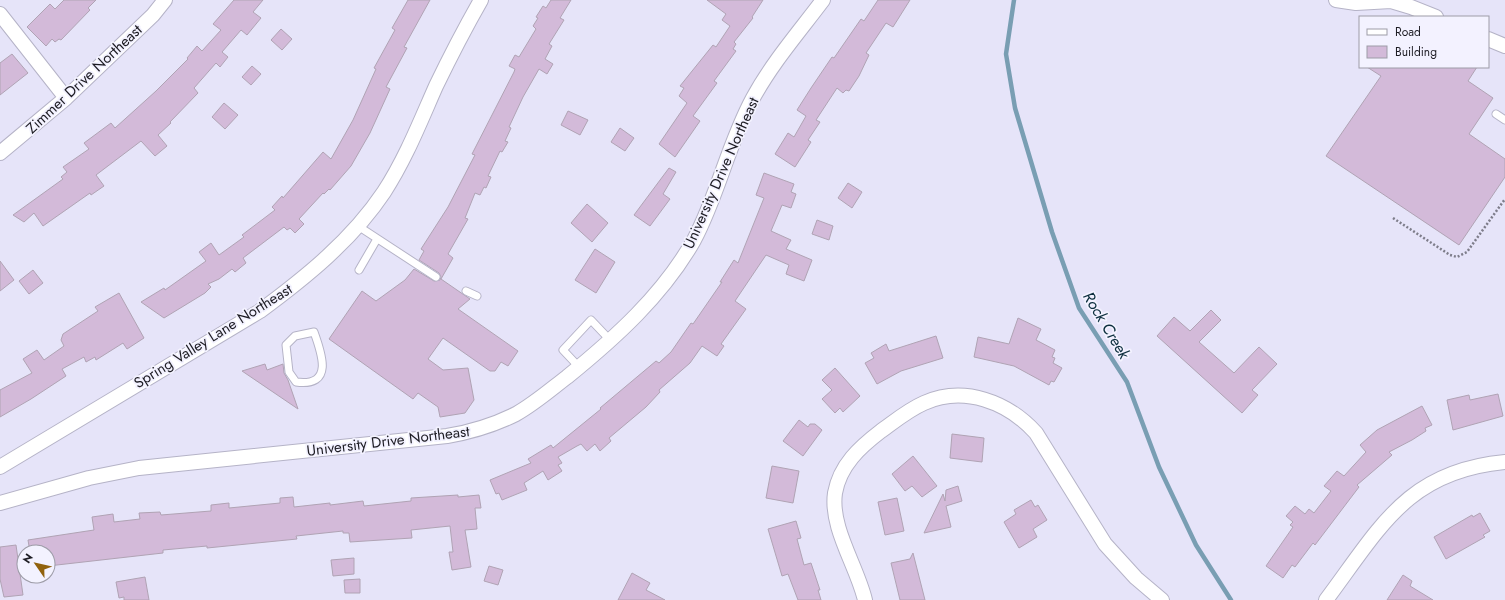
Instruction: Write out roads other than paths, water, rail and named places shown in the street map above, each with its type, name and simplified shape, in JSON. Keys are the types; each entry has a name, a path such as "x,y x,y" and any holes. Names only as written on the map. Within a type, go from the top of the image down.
{"street":[{"name":"Zimmer Drive Northeast","path":"0,154 66,98 153,15 165,0"},
{"name":"Spring Valley Lane Northeast","path":"0,467 260,310 292,287 328,256 358,226 383,193 404,157 445,68 481,0"},
{"name":"University Drive Northeast","path":"0,503 97,476 139,468 315,451 465,433 482,428 516,413 535,402 579,367 631,321 659,290 682,259 694,240 712,200 737,134 753,99 776,62 823,0"},
{"path":"1336,0 1356,3 1391,1 1412,7 1434,16"},
{"path":"0,14 66,98"},
{"path":"1489,39 1505,46"},
{"path":"864,600 855,567 842,538 836,516 835,493 839,480 856,452 898,418 924,403 940,397 957,395 972,396 996,404 1027,424 1036,434 1105,544 1136,578 1162,600"},
{"path":"1326,600 1389,517 1417,491 1443,475 1486,463 1505,462"},
{"path":"1337,600 1347,572"}],"lane":[{"path":"1496,114 1505,120"},
{"path":"358,226 436,277"},
{"path":"359,270 377,238"},
{"path":"466,291 477,296"},
{"path":"579,367 563,350 591,320 610,340"},
{"path":"314,332 322,353 324,366 318,378 308,384 296,382 289,372 286,346 295,336 314,332"}],"waterway":[{"name":"Rock Creek","path":"1014,0 1006,54 1015,108 1052,232 1079,308 1127,382 1159,467 1196,545 1231,600"}]}
